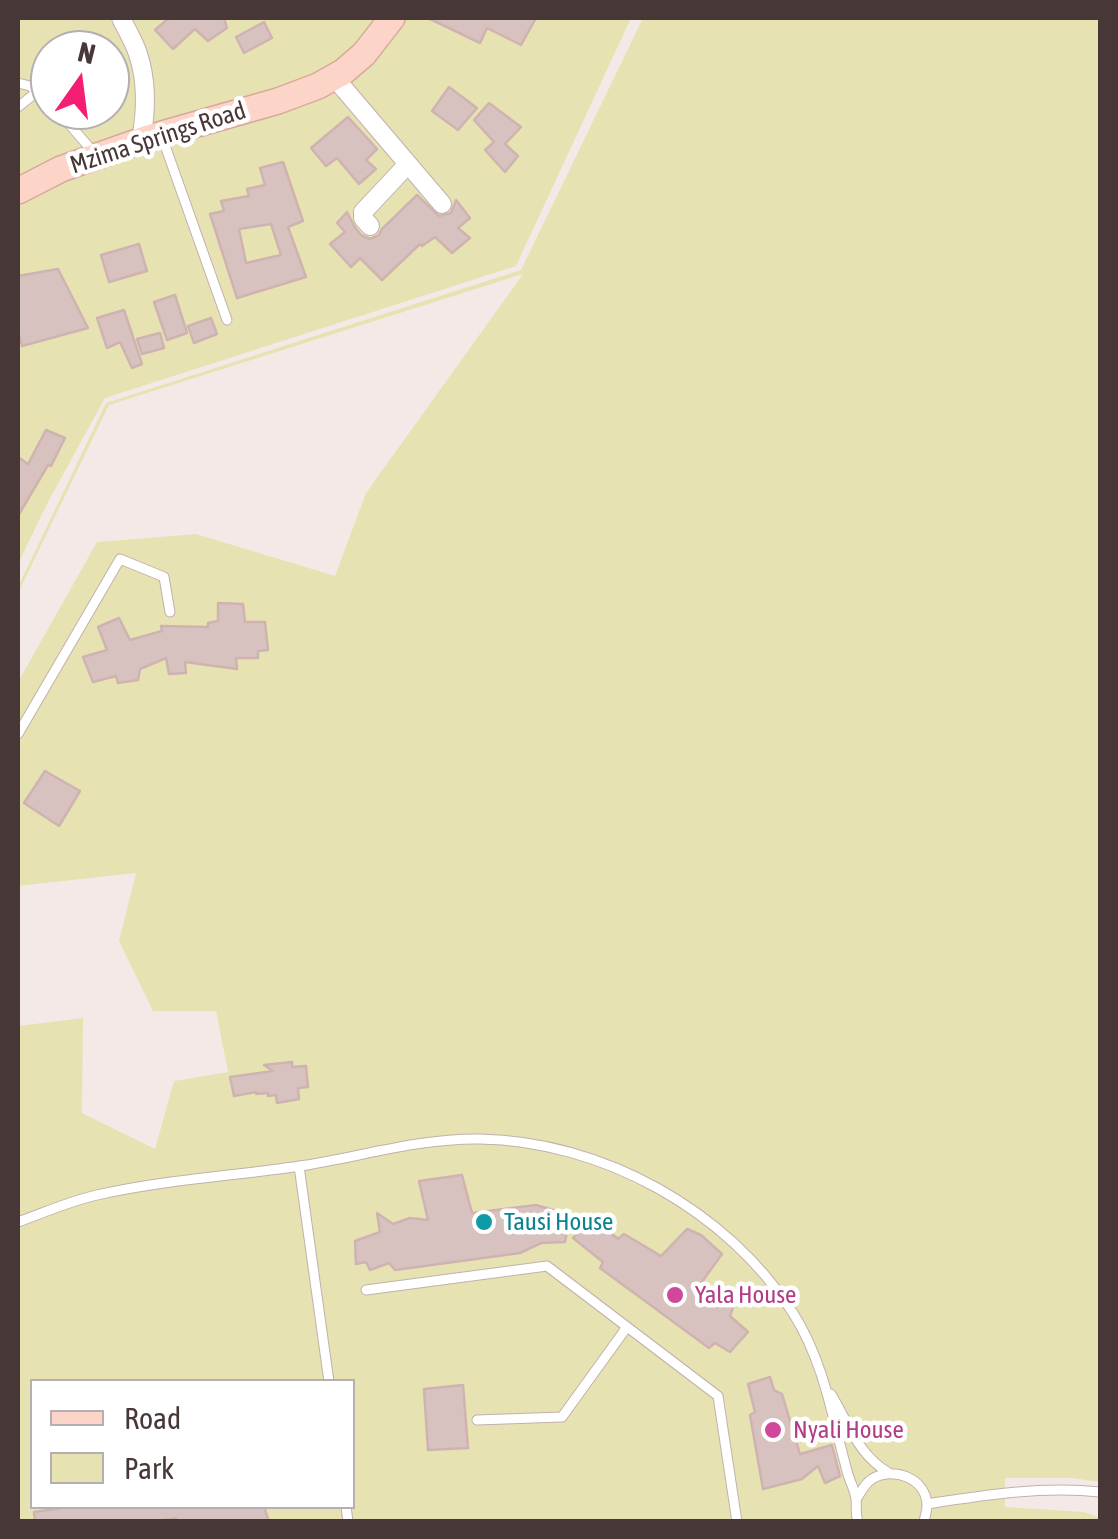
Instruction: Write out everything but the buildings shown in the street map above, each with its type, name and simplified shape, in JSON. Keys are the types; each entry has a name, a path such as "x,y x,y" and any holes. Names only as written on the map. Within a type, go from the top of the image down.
{"street":[{"path":"121,18 138,54 145,119 151,137"},
{"name":"Mzima Springs Road","path":"18,191 61,169 151,137 318,86 364,54 392,18"},
{"path":"334,76 442,204"},
{"path":"370,226 363,212 408,164"}],"lane":[{"path":"74,130 97,156"},
{"path":"151,137 226,320"},
{"path":"18,734 120,559 164,578 170,612"},
{"path":"18,1222 95,1195 434,1142 523,1141 567,1150 612,1166 709,1223 760,1268 794,1314 827,1388 856,1498 858,1522"},
{"path":"299,1166 328,1379"},
{"path":"366,1290 547,1266 718,1396 737,1522"},
{"path":"477,1420 562,1417 627,1327"},
{"path":"827,1388 859,1446 874,1464 889,1473 907,1476 921,1488 928,1504 924,1522"},
{"path":"856,1498 869,1480 889,1473"},
{"path":"928,1504 1033,1490 1100,1492"}],"green space":[{"path":"18,18 631,18 516,266 105,398 18,564"},
{"path":"643,18 1100,18 1100,1482 1005,1478 1005,1507 1084,1512 1100,1521 18,1521 18,1026 83,1018 82,1113 155,1149 174,1081 228,1072 216,1011 153,1011 119,941 136,873 18,886 18,682 97,542 196,534 335,576 366,493 523,274 109,405 18,593 106,403 521,270"}],"place":[{"name":"Tausi House","path":"484,1222"},
{"name":"Yala House","path":"675,1295"},
{"name":"Nyali House","path":"773,1430"}]}
